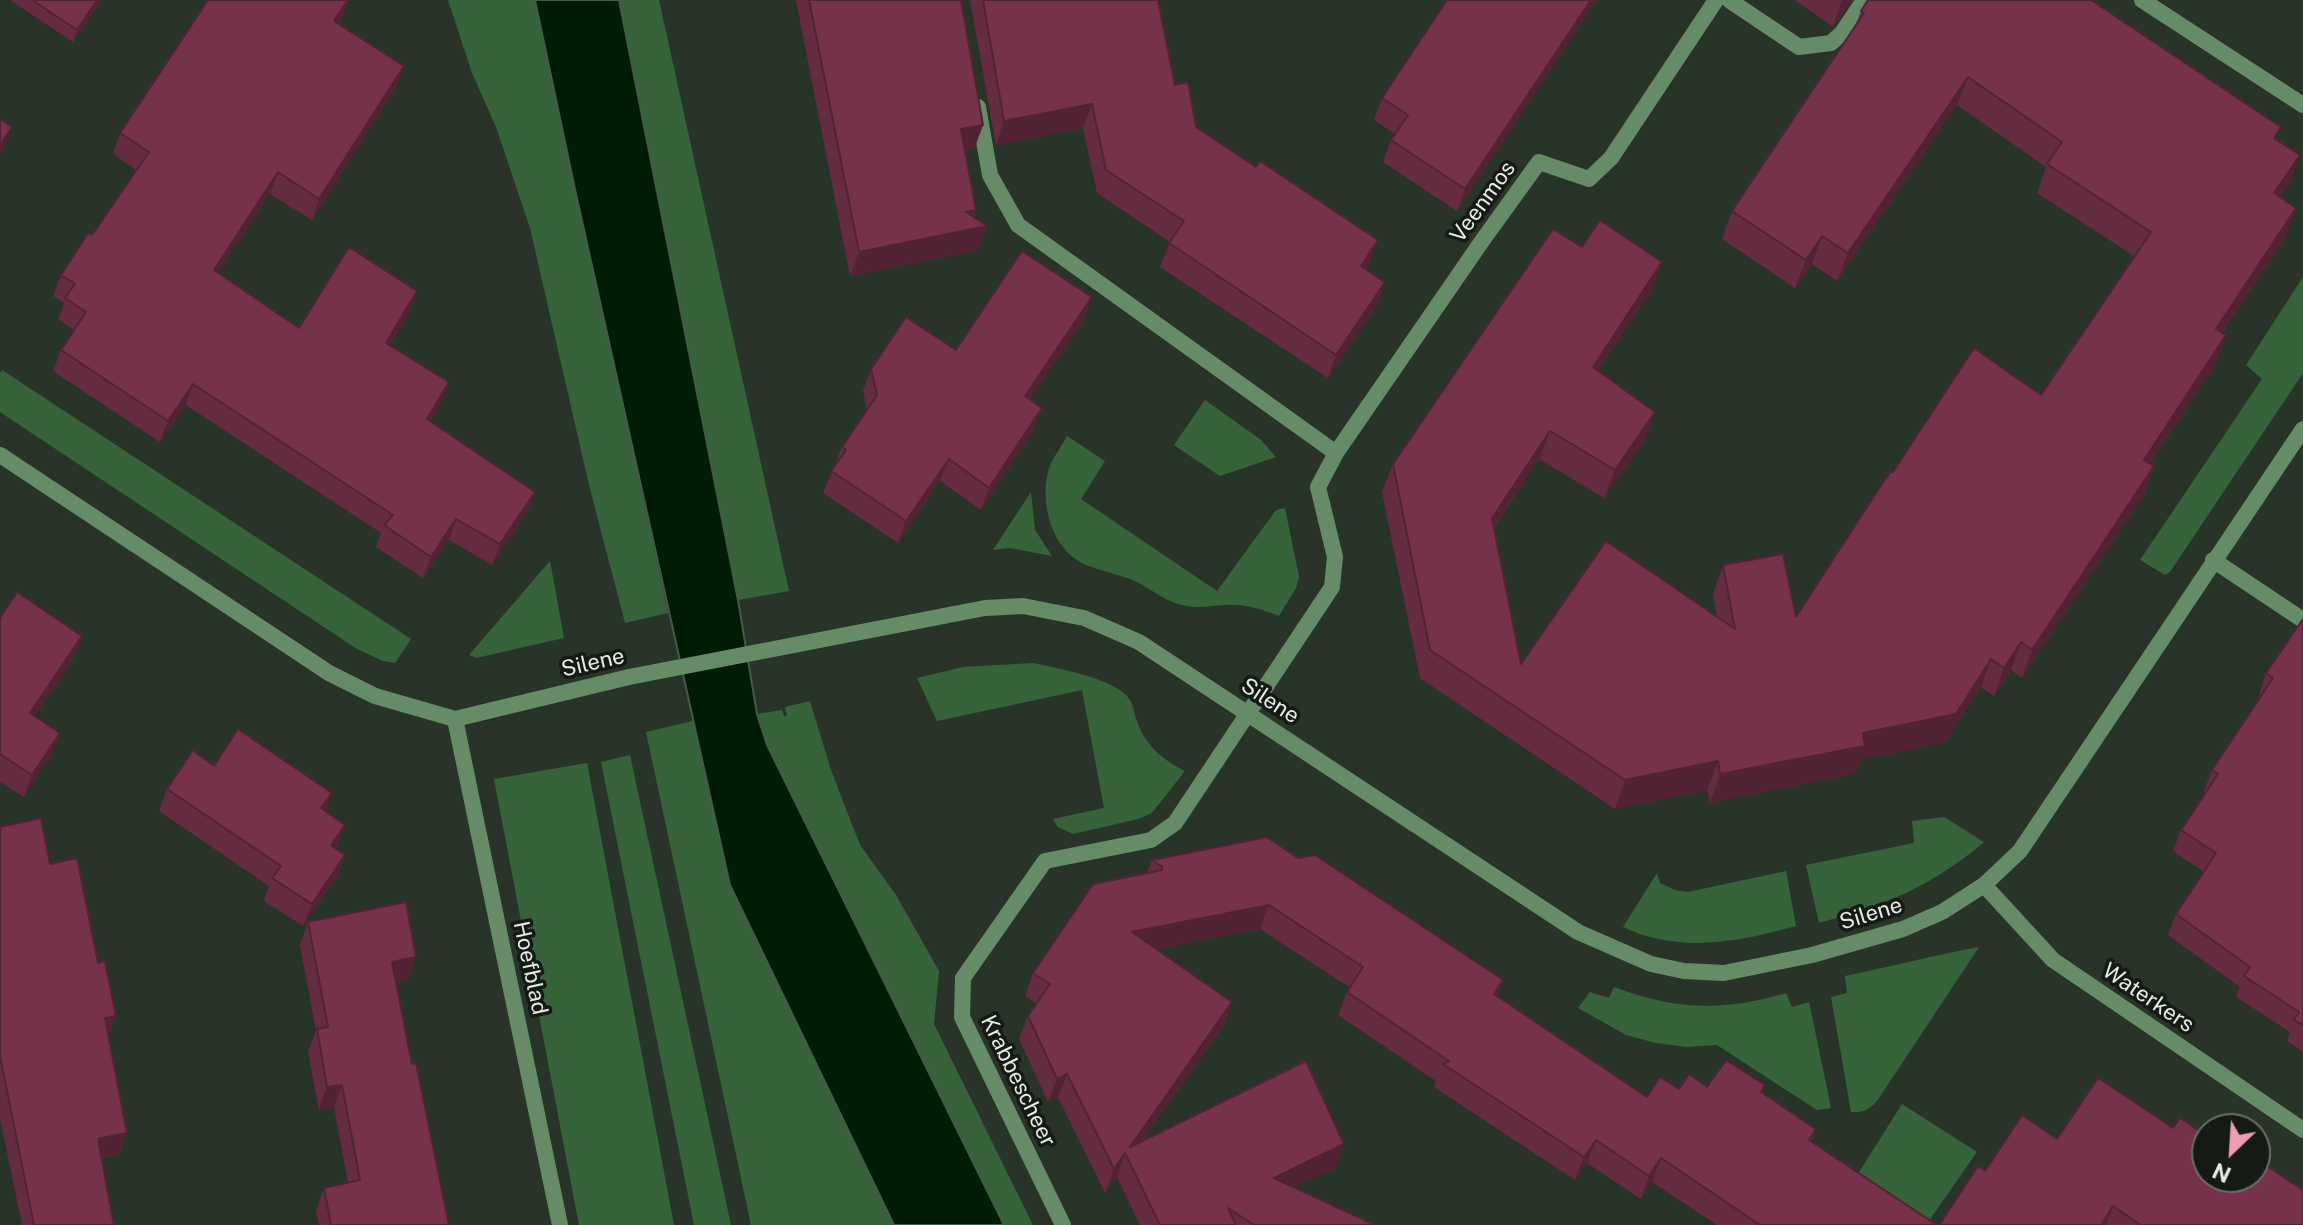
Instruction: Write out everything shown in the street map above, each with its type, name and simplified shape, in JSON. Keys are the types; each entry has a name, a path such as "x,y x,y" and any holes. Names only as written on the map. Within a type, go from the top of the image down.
{"street":[{"name":"Veenmos","path":"1249,714 1332,587 1335,557 1318,487 1336,453 1539,162 1589,179 1611,158 1716,0"},
{"path":"1729,0 1799,47 1831,43 1842,33 1864,0"},
{"path":"2142,0 2303,105"},
{"path":"974,88 990,175 1018,225 1336,453"},
{"name":"Silene","path":"0,455 329,673 375,696 455,719 661,670 985,608 1023,606 1084,618 1139,642 1578,932 1651,964 1684,971 1724,973 1812,955 1903,929 1942,912 1984,885 2020,851 2303,429"},
{"path":"2213,560 2303,620"},
{"name":"Krabbescheer","path":"1063,1225 962,1017 963,978 1045,861 1151,840 1175,823 1249,714"},
{"name":"Hoefblad","path":"455,719 560,1225"},
{"name":"Waterkers","path":"1984,885 2053,960 2303,1130"}],"green space":[{"path":"448,0 535,0 668,613 625,623 589,485 530,228"},
{"path":"619,0 659,0 789,591 738,600"},
{"path":"2303,277 2303,373 2170,572 2165,575 2140,560 2262,379 2246,365"},
{"path":"2,370 411,639 395,663 357,649 0,412"},
{"path":"1205,400 1261,440 1276,457 1220,476 1174,445"},
{"path":"1067,436 1105,461 1081,499 1217,591 1276,510 1285,508 1299,577 1279,616 1239,605 1198,607 1176,603 1133,580 1074,558 1056,537 1047,510 1046,495 1049,468"},
{"path":"1031,492 1035,530 1052,556 1010,548 993,550"},
{"path":"550,561 564,638 476,658 469,655"},
{"path":"1033,663 1100,680 1130,700 1151,746 1185,771 1152,813 1073,834 1058,827 1053,819 1104,808 1082,690 937,721 917,678 963,667"},
{"path":"810,701 831,770 860,845 896,895 939,971 934,1024 1033,1225 1004,1225 767,745 757,714 782,710 787,716 785,707"},
{"path":"693,721 730,885 894,1225 751,1225 646,732"},
{"path":"630,755 731,1225 694,1225 601,762"},
{"path":"587,763 674,1225 579,1225 494,779"},
{"path":"1944,817 1984,842 1945,871 1906,893 1819,923 1806,865 1914,843 1912,821"},
{"path":"1786,871 1796,926 1709,943 1666,940 1623,927 1657,873 1660,883 1688,892"},
{"path":"1979,947 1879,1098 1867,1110 1851,1112 1831,997 1847,993 1845,976"},
{"path":"1614,987 1658,1000 1699,1006 1741,1003 1786,993 1792,1007 1809,1002 1831,1108 1817,1110 1717,1045 1687,1047 1656,1043 1626,1035 1578,1008 1590,992 1609,998"},
{"path":"1902,1104 1977,1152 1926,1225 1856,1177"}],"shaded area":[{"path":"535,0 619,0 738,600 757,714 767,745 1004,1225 894,1225 730,885"}],"building":[{"path":"32,0 97,0 77,30"},
{"path":"208,0 348,0 334,21 404,66 319,199 278,172 214,270 299,328 349,247 417,291 386,343 449,382 427,419 535,492 500,544 456,519 431,557 384,525 393,515 193,384 168,421 61,350 86,312 65,298 75,284 61,275 88,233 92,235 149,152 120,133"},
{"path":"809,0 961,0 983,125 961,129 976,210 966,212 987,226 859,252"},
{"path":"983,0 1158,0 1175,85 1188,82 1196,127 1256,167 1260,161 1378,240 1361,266 1385,282 1336,355 1169,243 1184,221 1106,170 1092,104 1004,121"},
{"path":"1447,0 1591,0 1465,189 1391,140 1408,115 1382,98"},
{"path":"1868,0 2091,0 2281,127 2274,138 2300,155 2274,193 2296,208 2216,329 2226,335 2144,460 2154,466 2032,650 2021,642 2004,668 1991,659 1956,714 1863,733 1865,746 1720,774 1718,761 1625,780 1430,650 1393,464 1553,229 1582,247 1600,220 1662,262 1593,367 1655,412 1615,470 1550,431 1492,518 1521,664 1606,541 1735,629 1723,565 1783,554 1796,617 1974,348 2041,395 2151,232 2047,164 2062,142 1968,77 1848,253 1822,236 1806,260 1732,211 1864,13 1861,11"},
{"path":"0,119 12,127 0,145"},
{"path":"1022,251 1092,297 1025,396 1042,408 989,488 949,459 906,521 831,471 846,450 842,447 877,395 871,369 906,317 956,350"},
{"path":"17,592 82,636 30,713 60,733 32,775 0,754 0,618"},
{"path":"2303,619 2303,1025 2294,1020 2299,1012 2244,976 2250,967 2176,914 2216,853 2181,830 2218,774 2212,770 2273,678 2266,673"},
{"path":"238,729 332,793 321,808 345,825 331,845 345,855 312,904 272,878 281,866 167,789 193,750 214,766"},
{"path":"41,818 50,864 77,858 98,963 105,961 116,1016 105,1018 127,1133 98,1139 114,1225 34,1225 0,1056 0,827"},
{"path":"1267,837 1298,858 1315,855 1503,980 1494,994 1647,1097 1660,1077 1679,1089 1689,1074 1707,1087 1726,1060 1765,1085 1761,1092 1816,1129 1809,1140 1937,1225 1760,1225 1661,1158 1649,1176 1596,1140 1584,1157 1443,1064 1449,1061 1347,992 1363,967 1269,905 1132,932 1232,1002 1130,1147 1306,1061 1344,1144 1274,1178 1375,1225 1254,1225 1228,1208 1236,1225 1160,1225 1125,1153 1114,1169 1067,1074 1057,1079 1028,1016 1050,984 1033,973 1093,884 1162,870 1152,860"},
{"path":"406,902 416,957 392,962 449,1225 331,1225 324,1188 360,1180 342,1085 327,1087 317,1029 328,1027 308,922"},
{"path":"2098,1078 2173,1128 2180,1118 2191,1125 2191,1193 2271,1193 2271,1169 2303,1190 2303,1225 2141,1225 2113,1206 2101,1225 1939,1225 1978,1166 1985,1171 2022,1115 2057,1139"}]}
